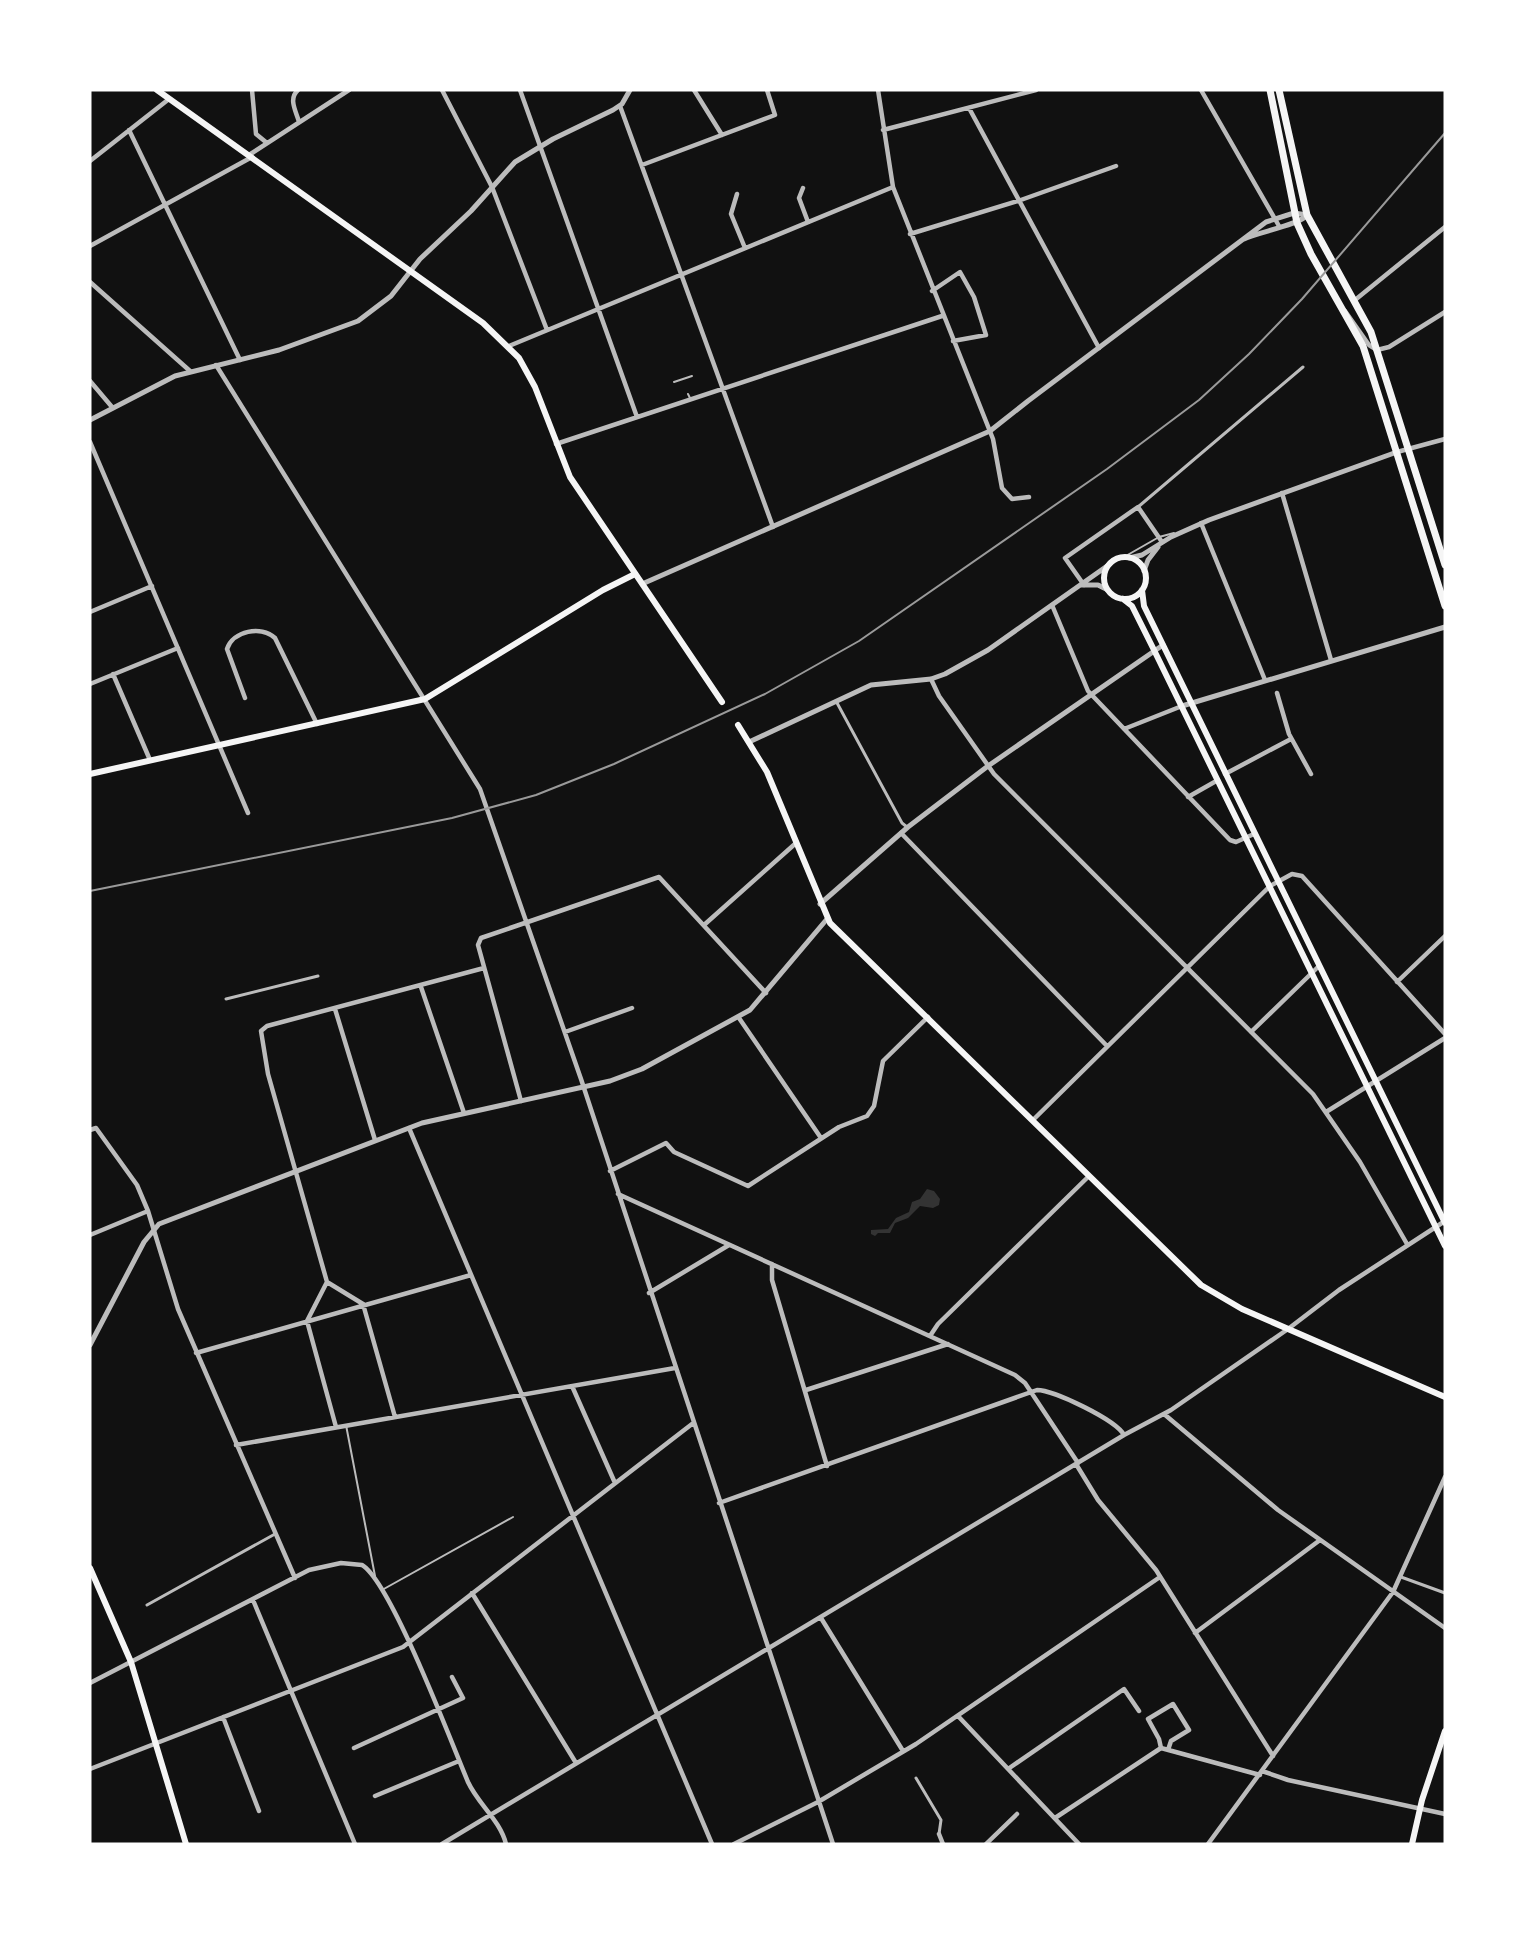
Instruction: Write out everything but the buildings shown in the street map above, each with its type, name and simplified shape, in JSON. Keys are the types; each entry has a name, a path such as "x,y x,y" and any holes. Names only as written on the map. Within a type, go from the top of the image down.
{"main road":[{"path":"157,90 483,323 509,346 530,377 570,477 722,702"},
{"path":"1270,90 1295,218 1311,255 1365,351 1445,606"},
{"path":"1279,90 1307,215 1354,300 1377,350 1445,565"},
{"path":"1445,1222 1144,606 1142,590 1145,580 1144,571 1138,562 1127,558 1110,564 1104,575 1108,590 1132,606 1445,1246"},
{"path":"90,774 425,699 603,590 635,574"},
{"path":"1123,598 1134,597 1142,590"},
{"path":"738,725 766,772 827,919 1206,1289 1288,1329 1445,1397"},
{"path":"90,1568 131,1662 186,1844"},
{"path":"1412,1844 1420,1808 1445,1731"}],"street":[{"path":"252,90 256,134 267,144"},
{"path":"298,90 294,94 293,102 299,122"},
{"path":"90,246 250,156 350,90"},
{"path":"442,90 492,187 547,330"},
{"path":"520,90 637,417"},
{"path":"90,420 168,378 279,350 358,321 387,300 411,271 515,162 620,106 630,90"},
{"path":"694,90 722,135"},
{"path":"642,165 775,115 767,90"},
{"path":"878,90 893,188 932,291 990,431 1003,492 1012,499 1029,497"},
{"path":"883,130 1036,90"},
{"path":"1201,90 1280,226"},
{"path":"90,161 169,99"},
{"path":"620,106 773,527"},
{"path":"969,108 1099,348"},
{"path":"129,130 240,360"},
{"path":"910,234 1018,201 1116,166"},
{"path":"803,188 799,198 808,222"},
{"path":"509,346 893,188"},
{"path":"737,194 731,214 745,248"},
{"path":"1244,239 1307,215"},
{"path":"642,584 990,431 1266,222 1275,217 1295,218 1307,215"},
{"path":"1354,300 1445,226"},
{"path":"932,291 960,272 974,297 986,335 953,341"},
{"path":"90,282 190,371"},
{"path":"1343,310 1355,322 1369,345 1377,350 1389,347 1445,312"},
{"path":"556,444 689,397 723,389 942,316"},
{"path":"216,365 475,780 528,922 692,1424 833,1844"},
{"path":"1082,585 1065,558 1138,507 1303,368"},
{"path":"90,381 112,407"},
{"path":"1127,558 1142,555 1161,539 1201,523 1396,452 1445,439"},
{"path":"90,442 248,813"},
{"path":"1282,493 1330,660"},
{"path":"1138,507 1161,539"},
{"path":"1201,523 1265,680"},
{"path":"1144,571 1161,539"},
{"path":"749,742 876,684 931,679 983,654 1110,564"},
{"path":"1082,585 1098,585 1108,590"},
{"path":"90,612 152,586"},
{"path":"1052,605 1091,694 1230,840 1236,842 1254,834"},
{"path":"1124,729 1191,703 1445,627"},
{"path":"245,698 227,649 232,641 248,632 267,632 275,638 317,724"},
{"path":"820,904 908,827 988,766 1163,645"},
{"path":"90,684 178,648"},
{"path":"113,675 150,760"},
{"path":"931,679 939,696 988,766 1313,1094 1369,1177 1407,1244"},
{"path":"1277,693 1291,739 1311,774"},
{"path":"836,701 902,823 908,827"},
{"path":"1225,774 1291,739"},
{"path":"1188,797 1218,780"},
{"path":"901,833 1107,1046"},
{"path":"704,925 796,843"},
{"path":"1033,1120 1270,886 1292,874 1302,876 1445,1036 1326,1113"},
{"path":"521,1101 478,945 481,938 659,877 767,994"},
{"path":"90,1345 153,1228 164,1221 409,1128 464,1113 583,1087 632,1073 739,1018 767,994 827,919"},
{"path":"1397,982 1445,936"},
{"path":"1251,1032 1319,966"},
{"path":"336,1427 307,1321 327,1282 268,1074 261,1031 267,1026 421,987 484,968"},
{"path":"226,999 318,976"},
{"path":"421,987 464,1113"},
{"path":"565,1032 632,1008"},
{"path":"335,1009 375,1140"},
{"path":"610,1171 666,1143 674,1152 737,1183 748,1186 839,1127 867,1116 874,1106 883,1061 928,1017"},
{"path":"739,1018 821,1138"},
{"path":"90,1130 96,1128 131,1174 148,1211 171,1293 295,1578"},
{"path":"409,1128 712,1844"},
{"path":"930,1336 938,1324 1089,1176"},
{"path":"618,1194 1015,1375 1031,1392 1098,1500 1160,1577 1273,1756"},
{"path":"90,1235 148,1211"},
{"path":"442,1844 1124,1435 1164,1414 1288,1329 1308,1311 1407,1244 1445,1222"},
{"path":"649,1293 729,1245"},
{"path":"772,1264 772,1280 807,1390 827,1466"},
{"path":"196,1353 471,1275"},
{"path":"327,1282 363,1304 395,1417"},
{"path":"807,1390 948,1344"},
{"path":"236,1445 675,1368"},
{"path":"572,1386 615,1483"},
{"path":"720,1503 1031,1392 1045,1390 1114,1424 1124,1435"},
{"path":"1164,1414 1271,1505 1445,1628"},
{"path":"90,1769 409,1643 692,1424"},
{"path":"1208,1844 1393,1592 1445,1477"},
{"path":"147,1605 275,1534"},
{"path":"1195,1633 1320,1540"},
{"path":"90,1683 318,1567 354,1563 368,1569 382,1590 409,1643 470,1785 502,1832 506,1844"},
{"path":"734,1844 818,1802 903,1751 958,1716 1160,1577"},
{"path":"1401,1577 1445,1593"},
{"path":"472,1593 576,1763"},
{"path":"253,1600 355,1844"},
{"path":"821,1618 903,1751"},
{"path":"354,1748 463,1698 452,1677"},
{"path":"1008,1769 1124,1689 1139,1711"},
{"path":"1161,1748 1160,1739 1148,1719 1173,1704 1189,1730 1171,1741 1168,1750"},
{"path":"958,1716 1079,1844"},
{"path":"224,1717 259,1810"},
{"path":"1055,1818 1161,1748 1288,1780 1445,1814"},
{"path":"375,1796 459,1761"},
{"path":"916,1778 941,1820 939,1834 943,1844"},
{"path":"986,1844 1017,1814"}],"lane":[{"path":"674,381 692,376"},
{"path":"683,379 685,385"},
{"path":"346,1425 375,1579"},
{"path":"382,1590 513,1517"}],"shaded area":[{"path":"927,1189 934,1191 940,1199 939,1205 933,1208 920,1206 908,1218 895,1223 890,1233 878,1233 875,1236 871,1234 871,1230 888,1229 896,1218 909,1212 912,1202 920,1199"}],"railway":[{"path":"90,891 452,818 536,795 614,764 765,694 859,641 1107,469 1199,400 1249,354 1302,299 1445,133"}]}
